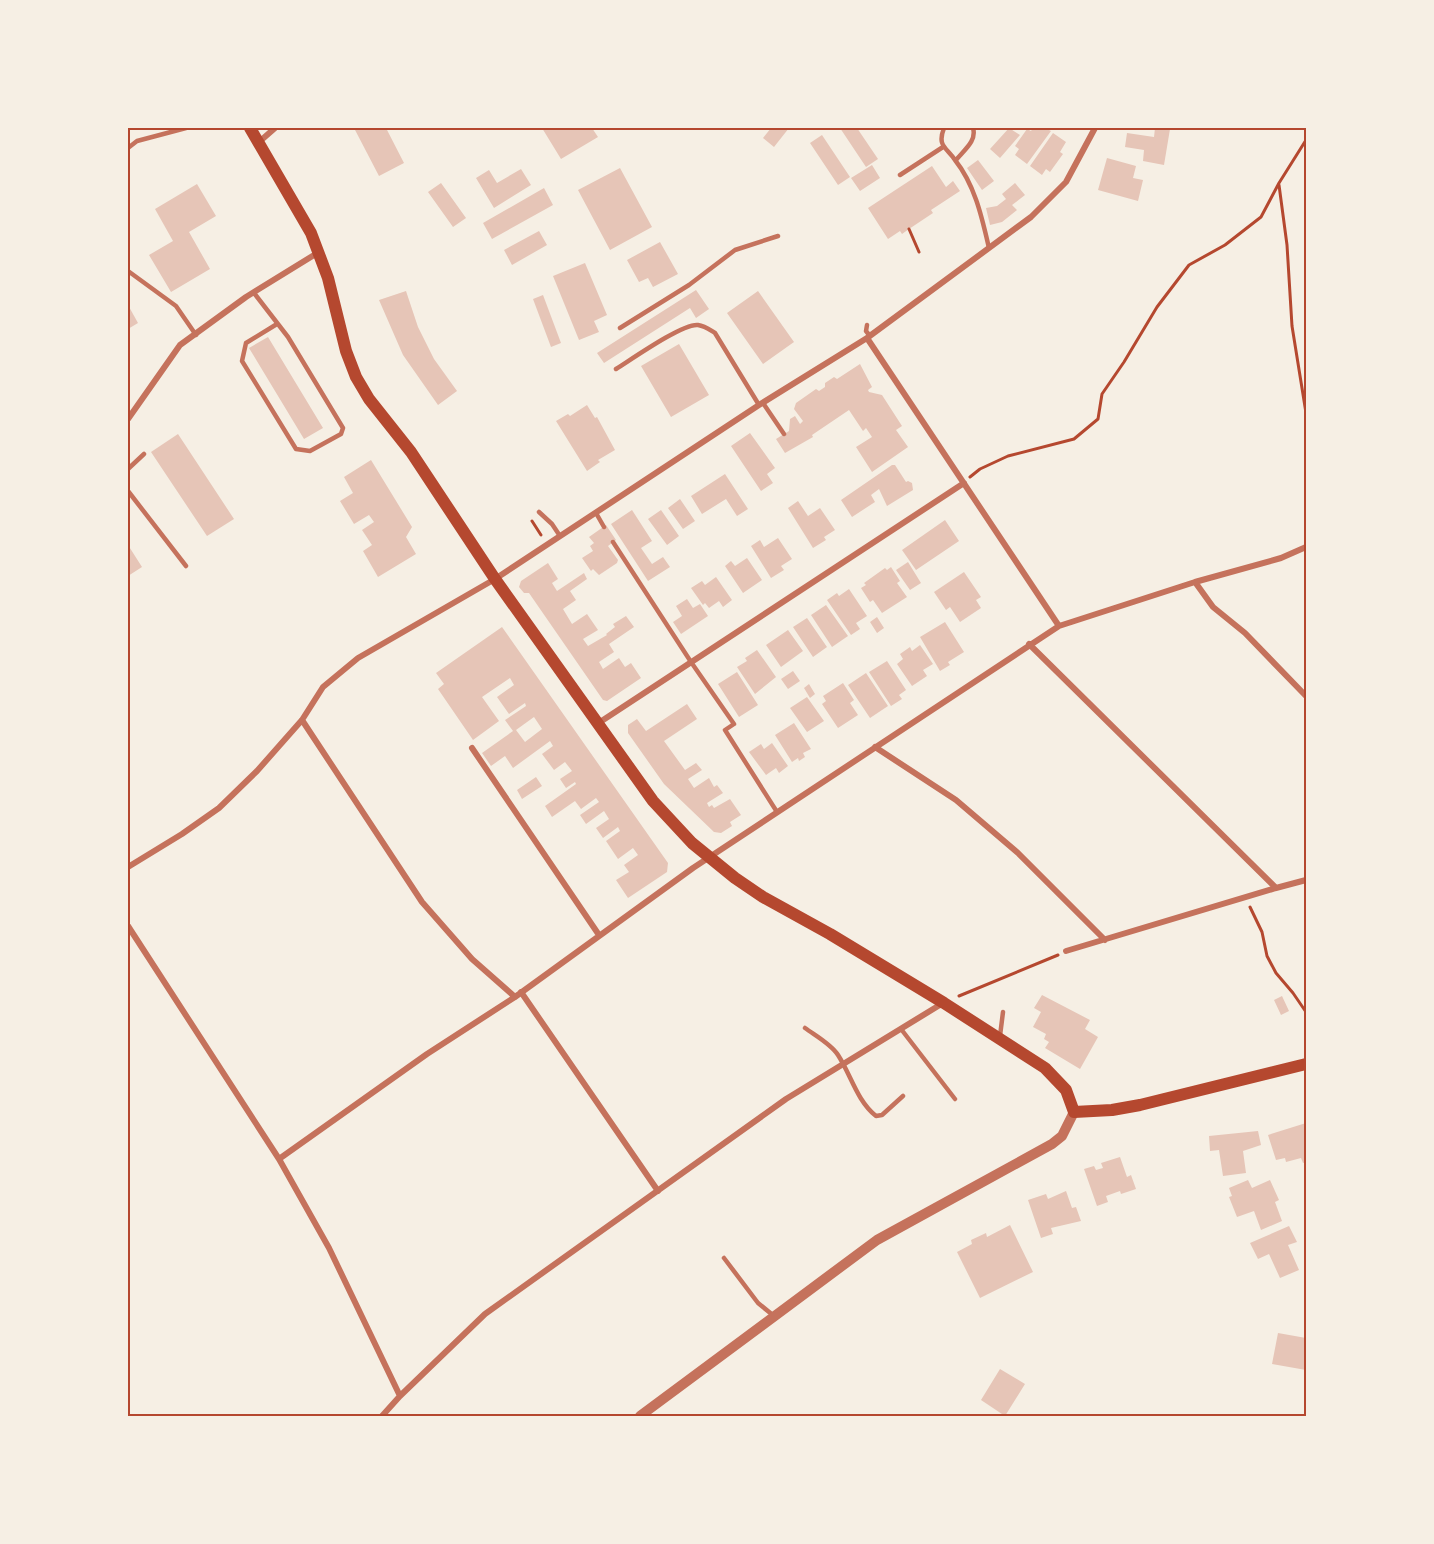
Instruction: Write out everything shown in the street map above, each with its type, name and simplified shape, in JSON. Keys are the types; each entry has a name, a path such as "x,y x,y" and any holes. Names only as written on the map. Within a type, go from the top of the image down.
{"main road":[{"path":"250,128 297,206 319,252 328,278 346,351 356,377 369,399 411,452 495,579 653,801 692,843 735,878 763,897 830,934 944,1003 1045,1068 1066,1090 1074,1112 1112,1110 1140,1105 1306,1064"}],"street":[{"path":"259,142 275,128"},
{"path":"128,867 219,808 257,771 302,720 323,687 358,658 495,579 870,335 1031,217 1066,182 1095,128"},
{"path":"128,419 180,345 254,293 319,252"},
{"path":"870,335 1059,626"},
{"path":"597,724 964,483"},
{"path":"279,1159 427,1054 518,994 710,857 1059,626 1195,582 1271,561 1306,547"},
{"path":"1195,582 1213,607 1245,633 1306,696"},
{"path":"1029,644 1276,888"},
{"path":"302,720 422,902 472,959 518,994 658,1191"},
{"path":"875,747 956,800 1018,853 1105,940"},
{"path":"472,748 598,935"},
{"path":"1066,951 1306,880"},
{"path":"128,926 279,1159 328,1248 400,1396"},
{"path":"382,1416 485,1314 786,1099 944,1003"},
{"path":"640,1416 877,1240 1052,1144 1062,1136 1074,1112"}],"lane":[{"path":"128,148 137,141 186,128"},
{"path":"944,128 941,136 943,147 956,160 973,190 989,248"},
{"path":"956,160 973,140 974,128"},
{"path":"900,176 943,147"},
{"path":"620,328 689,285 735,250 778,236"},
{"path":"128,271 176,306 195,334"},
{"path":"254,293 288,337 342,428 341,434 310,451 296,449 242,361 246,343 277,324"},
{"path":"616,369 681,329 696,324 706,327 715,333 761,404 784,434"},
{"path":"867,325 870,335"},
{"path":"128,469 144,454"},
{"path":"128,491 186,566"},
{"path":"539,513 552,524 560,536"},
{"path":"596,513 604,527"},
{"path":"614,542 734,724 725,730 777,812"},
{"path":"999,1038 1003,1012"},
{"path":"805,1028 837,1053 858,1092 876,1116 882,1115 903,1096"},
{"path":"901,1029 955,1100"},
{"path":"724,1258 758,1303 774,1316"}],"path":[{"path":"964,483 980,469 1008,456 1074,439 1098,419 1102,394 1157,307 1189,265 1225,245 1261,217 1306,140"},
{"path":"1279,183 1287,245 1292,326 1306,413"},
{"path":"909,229 919,252"},
{"path":"531,519 543,537"},
{"path":"1246,898 1262,932 1271,964 1306,1012"},
{"path":"944,1003 1066,951"}],"building":[{"path":"354,128 386,128 404,163 379,176"},
{"path":"542,128 592,128 598,137 561,159"},
{"path":"771,128 789,128 774,147 763,138"},
{"path":"840,128 857,128 878,159 866,167"},
{"path":"1009,128 1020,135 1000,158 990,149"},
{"path":"1033,128 1045,128 1051,131 1027,164 1015,155 1019,149 1015,146 1027,129 1031,131"},
{"path":"1155,128 1170,129 1164,165 1143,161 1144,150 1125,147 1127,133 1154,137"},
{"path":"1053,133 1066,142 1060,152 1063,154 1050,172 1046,169 1042,175 1030,166"},
{"path":"822,135 850,177 838,185 810,143"},
{"path":"1107,158 1136,166 1133,178 1143,180 1138,201 1098,190"},
{"path":"978,160 994,181 982,190 967,168"},
{"path":"872,165 880,178 860,191 851,178"},
{"path":"932,166 946,187 953,181 960,191 931,210 933,213 902,234 900,231 888,239 868,208"},
{"path":"620,168 652,227 610,250 578,190"},
{"path":"521,169 531,185 494,208 476,178 489,170 497,183"},
{"path":"441,183 466,218 453,227 428,192"},
{"path":"1015,183 1025,195 1012,205 1017,210 1002,222 990,225 986,208 997,206 1006,199 1002,194"},
{"path":"197,184 216,216 189,232 210,269 171,292 149,255 173,241 155,209"},
{"path":"544,188 553,205 492,239 483,223"},
{"path":"539,231 547,245 512,265 504,250"},
{"path":"660,242 678,274 653,287 648,278 639,282 627,260"},
{"path":"585,263 607,315 594,321 599,332 579,340 553,276"},
{"path":"696,290 709,309 696,318 690,308 604,363 597,353"},
{"path":"406,291 418,327 434,359 457,391 438,405 403,355 379,300"},
{"path":"758,291 794,342 763,364 727,313"},
{"path":"543,295 561,343 551,347 533,299"},
{"path":"128,305 138,323 128,329"},
{"path":"268,337 323,428 304,439 249,348"},
{"path":"679,344 709,395 671,417 641,366"},
{"path":"860,364 872,387 868,390 869,392 882,395 902,426 896,430 908,447 872,472 856,447 872,437 866,428 863,431 849,410 812,435 813,437 785,453 776,439 789,431 790,419 795,416 800,424 803,421 794,409 796,403 816,389 819,391 825,387 825,383 834,377 837,379"},
{"path":"587,405 595,418 597,417 615,450 598,460 600,462 587,471 556,421 568,414 570,416"},
{"path":"750,433 775,468 767,474 773,483 761,491 731,446"},
{"path":"178,434 234,519 207,536 151,452"},
{"path":"371,460 412,527 406,537 416,554 378,577 363,551 372,545 362,530 374,522 369,515 354,524 340,501 353,493 344,477"},
{"path":"895,465 906,482 912,483 913,490 887,506 879,489 871,495 875,502 852,517 841,500"},
{"path":"725,474 748,509 737,516 726,499 702,514 691,496"},
{"path":"680,499 695,521 683,529 668,508"},
{"path":"798,501 808,516 820,508 835,530 824,537 826,540 813,548 788,508"},
{"path":"632,510 652,541 641,548 652,564 663,557 670,567 648,581 611,524"},
{"path":"661,510 679,536 667,545 648,519"},
{"path":"945,520 959,541 916,570 902,550"},
{"path":"606,525 616,540 608,546 618,560 599,575 593,569 591,571 582,558 593,551 590,546 594,543 589,537"},
{"path":"778,538 792,559 781,566 784,570 771,578 751,546 760,540 764,547"},
{"path":"128,545 142,567 128,576"},
{"path":"747,558 762,580 743,593 725,566 731,561 735,566"},
{"path":"908,562 921,583 910,590 896,570"},
{"path":"548,563 558,579 552,583 557,591 584,573 587,579 570,591 576,600 563,609 572,624 587,614 598,630 583,639 588,646 607,635 615,627 613,624 626,616 634,627 609,644 614,652 599,662 603,669 619,658 625,667 631,663 641,678 607,701 603,700 529,593 524,593 519,587 521,581"},
{"path":"891,567 900,581 897,583 907,597 882,613 873,600 870,602 861,588 866,585 864,583 885,568 887,570"},
{"path":"964,572 981,597 976,600 981,608 960,622 950,607 946,610 934,592"},
{"path":"716,577 732,600 723,607 719,601 709,608 705,603 703,605 691,588 702,581 705,585"},
{"path":"849,589 867,616 856,623 860,629 851,635 827,600"},
{"path":"687,599 693,608 700,604 708,616 681,634 673,622 682,616 676,606"},
{"path":"826,605 848,636 832,647 811,615"},
{"path":"877,617 884,628 877,633 870,622"},
{"path":"807,618 827,647 813,657 793,627"},
{"path":"945,622 964,652 948,662 950,665 940,671 920,637"},
{"path":"502,627 668,863 667,872 628,898 616,880 629,872 624,865 638,855 633,848 618,859 606,841 620,831 618,827 603,838 596,828 609,819 604,811 586,824 580,815 599,802 596,798 581,809 575,801 552,817 545,806 576,784 575,782 566,788 560,779 572,771 565,762 554,770 542,754 553,746 550,741 513,768 505,756 491,766 482,753 513,731 505,720 526,706 525,703 509,714 497,697 514,685 510,678 482,697 499,721 473,740 438,689 444,684 436,673","holes":["534,717 542,729 525,742 516,730"]},
{"path":"788,630 803,651 781,667 766,645"},
{"path":"920,645 933,664 923,670 927,676 912,686 897,664 903,659 900,654 910,647 912,651"},
{"path":"757,650 776,677 755,694 737,667 747,661 745,658"},
{"path":"887,661 906,690 899,695 902,699 891,706 869,672"},
{"path":"793,671 800,681 788,689 781,679"},
{"path":"737,672 758,705 739,717 718,684"},
{"path":"866,673 888,706 870,718 848,685"},
{"path":"843,683 854,700 850,703 858,715 838,728 822,704 826,701 823,696"},
{"path":"809,684 815,694 810,698 804,688"},
{"path":"807,697 824,721 807,732 790,708"},
{"path":"687,704 697,719 664,741 685,770 696,763 702,770 688,779 694,788 709,778 714,787 717,785 723,793 707,803 709,807 712,805 714,808 730,799 741,815 730,822 732,826 721,833 714,832 664,784 628,733 628,725 637,719 646,731"},
{"path":"794,723 811,749 803,753 805,757 792,762 775,735"},
{"path":"772,743 788,766 779,773 776,768 766,775 749,752 761,744 764,749"},
{"path":"536,777 542,786 522,799 517,790"},
{"path":"1042,995 1090,1020 1085,1029 1098,1037 1080,1069 1045,1048 1049,1042 1044,1039 1046,1034 1033,1027 1041,1012 1034,1008"},
{"path":"1282,996 1289,1011 1281,1015 1274,1000"},
{"path":"1306,1123 1306,1162 1303,1163 1301,1158 1286,1162 1285,1158 1276,1160 1268,1135"},
{"path":"1258,1131 1261,1145 1243,1151 1246,1173 1223,1176 1219,1150 1210,1151 1209,1136"},
{"path":"1120,1157 1127,1177 1131,1175 1136,1189 1106,1196 1108,1202 1097,1206 1084,1169 1094,1166 1096,1170 1103,1168 1101,1163"},
{"path":"1248,1180 1252,1188 1270,1180 1279,1200 1275,1202 1282,1221 1261,1230 1254,1211 1237,1217 1229,1197 1232,1196 1229,1188"},
{"path":"1066,1191 1072,1208 1076,1207 1081,1221 1051,1228 1053,1234 1041,1238 1028,1200 1046,1194 1048,1199"},
{"path":"1010,1225 1033,1272 980,1298 957,1252 972,1244 971,1240 986,1233 987,1237"},
{"path":"1289,1226 1297,1242 1288,1245 1299,1270 1280,1278 1269,1254 1258,1259 1250,1243"},
{"path":"1278,1333 1306,1338 1306,1370 1272,1364"},
{"path":"1000,1369 1025,1384 1005,1416 981,1400"}]}
